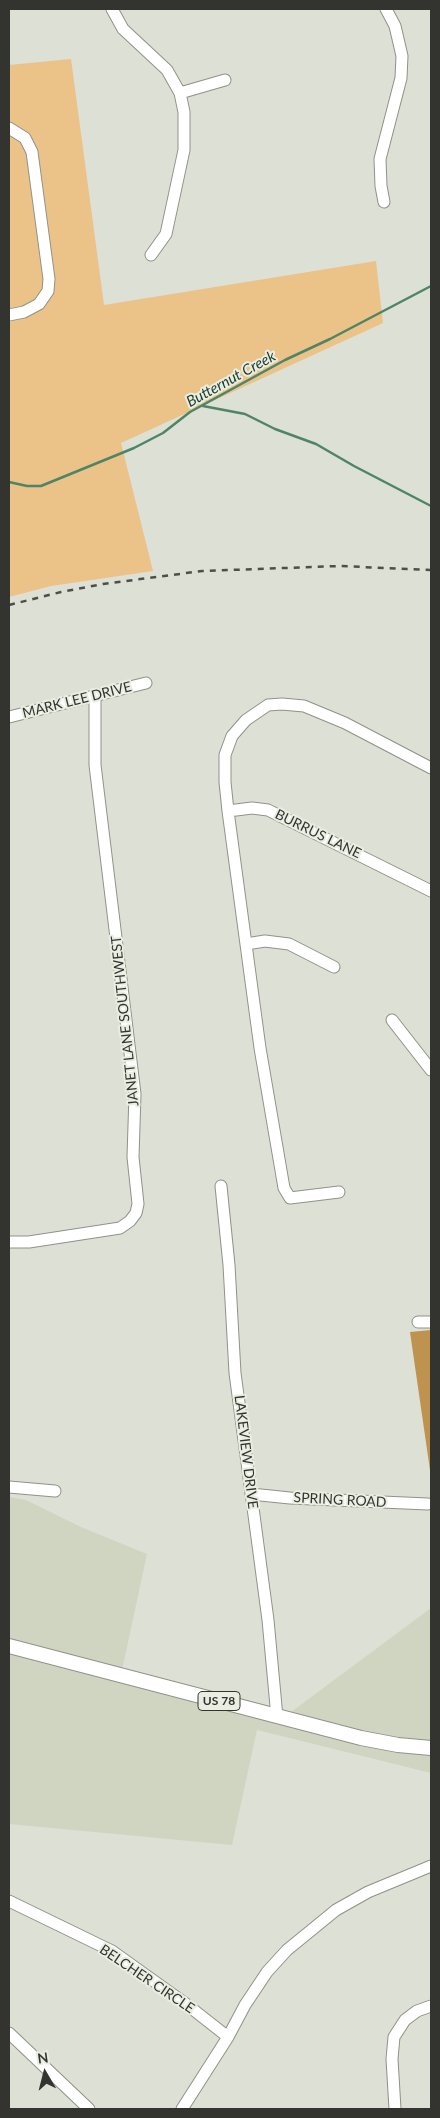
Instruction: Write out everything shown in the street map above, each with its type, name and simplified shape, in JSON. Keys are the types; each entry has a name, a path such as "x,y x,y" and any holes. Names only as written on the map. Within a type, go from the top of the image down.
{"main road":[{"name":"US 78","path":"9,1646 361,1738 398,1746 431,1748"}],"street":[{"path":"112,9 123,29 167,70 180,93 184,112 184,150 166,234 151,255"},
{"path":"384,202 381,186 380,159 400,78 402,56 395,26 386,9"},
{"path":"180,93 226,80"},
{"path":"9,128 25,138 32,152 50,279 48,291 39,304 24,312 9,315"},
{"name":"MARK LEE DRIVE","path":"9,717 146,683"},
{"name":"JANET LANE SOUTHWEST","path":"9,1242 29,1242 120,1228 130,1221 136,1213 138,1204 133,1157 135,1094 95,765 95,696"},
{"path":"339,1192 290,1198 284,1188 260,1048 228,810 224,755 232,736 246,720 268,705 282,704 304,706 345,723 431,768"},
{"name":"BURRUS LANE","path":"228,810 252,808 268,810 431,892"},
{"path":"246,944 265,941 289,944 334,967"},
{"path":"392,1020 431,1070"},
{"name":"LAKEVIEW DRIVE","path":"221,1186 229,1265 236,1373 268,1620 277,1717"},
{"path":"418,1322 431,1322"},
{"path":"9,1487 55,1490"},
{"name":"SPRING ROAD","path":"251,1494 428,1504"},
{"path":"182,2109 228,2037 245,2005 267,1972 287,1950 336,1910 368,1892 431,1866"},
{"name":"BELCHER CIRCLE","path":"9,1902 112,1951 228,2037"},
{"path":"395,2109 392,2058 394,2037 405,2020 417,2011 431,2006"},
{"path":"9,2034 90,2109"}],"shaded area":[{"path":"71,59 104,305 376,261 383,323 121,443 153,571 51,586 9,597 9,65"},
{"path":"431,1330 431,1477 410,1332"},
{"path":"9,1497 26,1500 81,1527 147,1554 121,1675 287,1715 431,1608 431,1773 257,1730 232,1845 9,1824"}],"waterway":[{"name":"Butternut Creek","path":"9,482 27,486 41,486 134,448 163,433 190,412 285,360 330,339 431,286"},
{"path":"203,406 245,414 275,429 316,444 431,506"}],"railway":[{"path":"9,605 103,584 202,571 340,566 431,570"}]}
